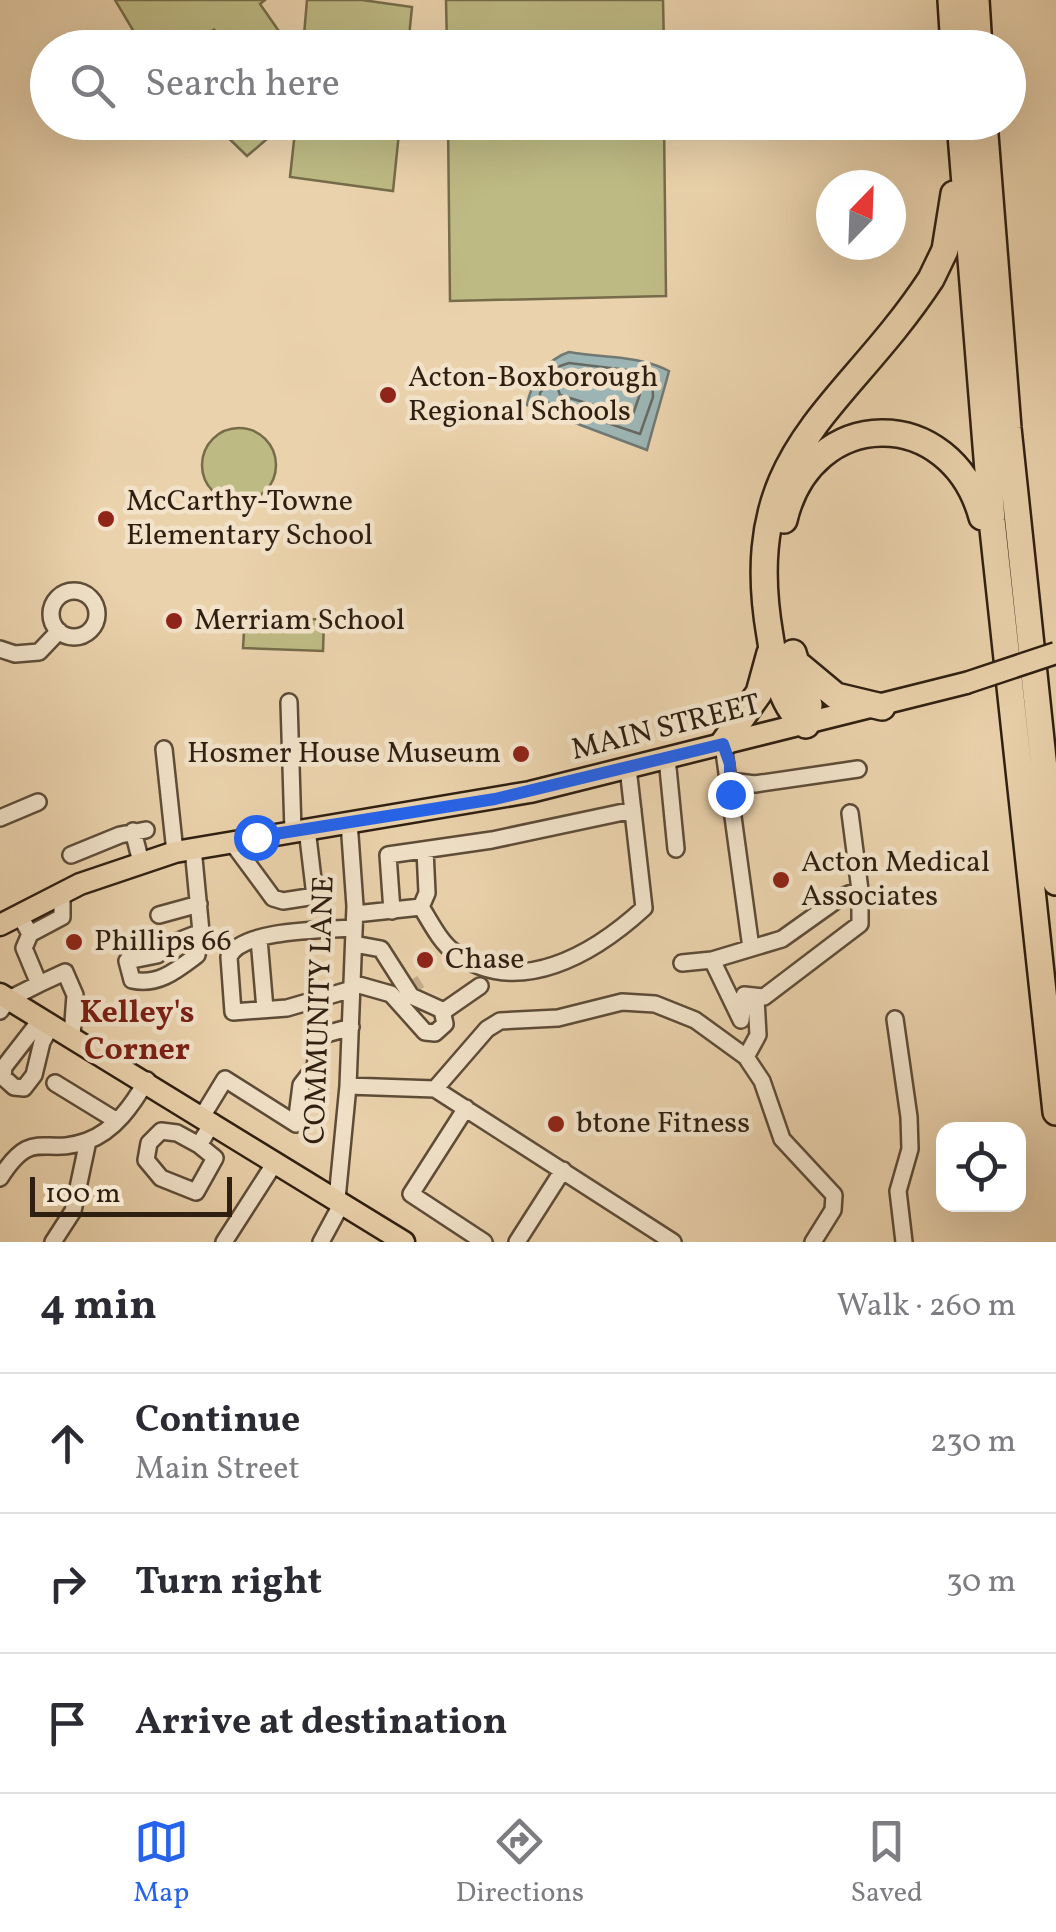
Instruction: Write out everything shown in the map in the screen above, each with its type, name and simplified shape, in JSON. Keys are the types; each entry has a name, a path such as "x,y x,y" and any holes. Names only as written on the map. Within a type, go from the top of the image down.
{"highway":[{"path":"951,0 953,30"},
{"path":"976,0 978,30"},
{"path":"723,744 762,686 769,663 763,554 779,480 806,434 936,272 949,232 959,140"},
{"path":"961,140 998,581 1056,1112"},
{"path":"985,140 1008,428 1056,882"},
{"path":"806,725 809,705 793,654 780,590 785,515 804,472 825,451 874,433 905,435 933,446 954,462 972,487 998,581"},
{"path":"769,633 788,704 806,725"},
{"path":"793,654 807,675 828,692 852,703 882,706"},
{"path":"1044,774 1056,815"}],"main road":[{"name":"MAIN STREET","path":"5,921 62,892 184,850 495,799 882,706 1056,653"},
{"path":"3,1001 47,1021 147,1080 404,1242"}],"street":[{"path":"0,649 14,654 39,652 59,632"},
{"path":"231,841 273,898 283,901 315,896 300,830 289,702"},
{"path":"723,744 751,948"},
{"path":"164,749 199,904 201,932 197,955 174,972 145,983 132,980 142,951 201,932"},
{"path":"667,758 676,849"},
{"path":"421,907 456,954 506,972 530,972 605,944 644,908 628,768"},
{"path":"730,781 755,784 858,769"},
{"path":"0,818 38,802"},
{"path":"392,911 388,855 633,810"},
{"path":"756,999 860,924 860,890 850,813"},
{"name":"COMMUNITY LANE","path":"340,1201 354,929 349,822"},
{"path":"71,855 140,830 141,862"},
{"path":"425,850 427,898 421,907 392,911 354,929 288,932 231,950 233,1012 287,1008 352,986 391,994 425,1032 441,1029 444,1012 480,986"},
{"path":"682,963 712,960 782,939 841,897 860,890"},
{"path":"40,984 24,948 30,934 62,917 62,892"},
{"path":"159,915 199,904"},
{"path":"5,921 30,934"},
{"path":"354,929 385,953 419,992 444,1012"},
{"path":"260,939 265,1009"},
{"path":"385,953 410,996 419,992"},
{"path":"712,960 741,1020 744,995 756,999"},
{"path":"3,1001 65,972 76,995 72,1036"},
{"path":"746,1057 758,1035 756,999"},
{"path":"434,1088 495,1023 558,1018 622,1002 649,1002 688,1016 746,1057 762,1081 782,1140 835,1198 831,1214 813,1242"},
{"path":"896,1019 909,1117 909,1154 898,1191 904,1242"},
{"path":"199,1146 225,1080 296,1124 300,1085 315,1067 319,1036 351,1027"},
{"path":"0,1178 14,1157 29,1146 88,1141 116,1121 147,1080"},
{"path":"55,1084 116,1121"},
{"path":"348,1086 434,1088 673,1242"},
{"path":"466,1108 410,1194 484,1242"},
{"path":"160,1131 177,1132 199,1146 215,1158 196,1192 165,1181 146,1160 149,1143 160,1131"},
{"path":"53,1242 74,1211 88,1141"},
{"path":"224,1242 276,1162"},
{"path":"516,1242 563,1170"},
{"path":"321,1242 340,1201"}],"shaded area":[{"path":"115,0 265,0 260,4 278,30 215,29 133,30"},
{"path":"307,0 362,0 412,7 410,30 304,30"},
{"path":"446,0 663,0 664,30 447,30"},
{"path":"231,140 266,140 247,156"},
{"path":"294,140 398,140 393,191 290,177"},
{"path":"448,140 664,140 666,296 450,301"},
{"path":"239,428 265,439 276,465 265,491 239,502 213,491 202,465 213,439"},
{"path":"245,614 324,620 323,651 243,648"}],"water":[{"path":"569,352 633,360 669,371 647,450 527,405 541,372"}],"tunnel":[{"path":"411,980 418,991"}],"place":[{"name":"Acton-Boxborough Regional Schools","path":"388,395"},
{"name":"McCarthy-Towne Elementary School","path":"106,519"},
{"name":"Merriam School","path":"174,621"},
{"name":"Hosmer House Museum","path":"521,754"},
{"name":"Acton Medical Associates","path":"781,880"},
{"name":"Phillips 66","path":"74,942"},
{"name":"Chase","path":"425,960"},
{"name":"btone Fitness","path":"556,1124"}],"district":[{"name":"Kelley's Corner","path":"137,1032"}],"route":[{"path":"256,837 495,799 723,744 730,764 730,794"}]}
